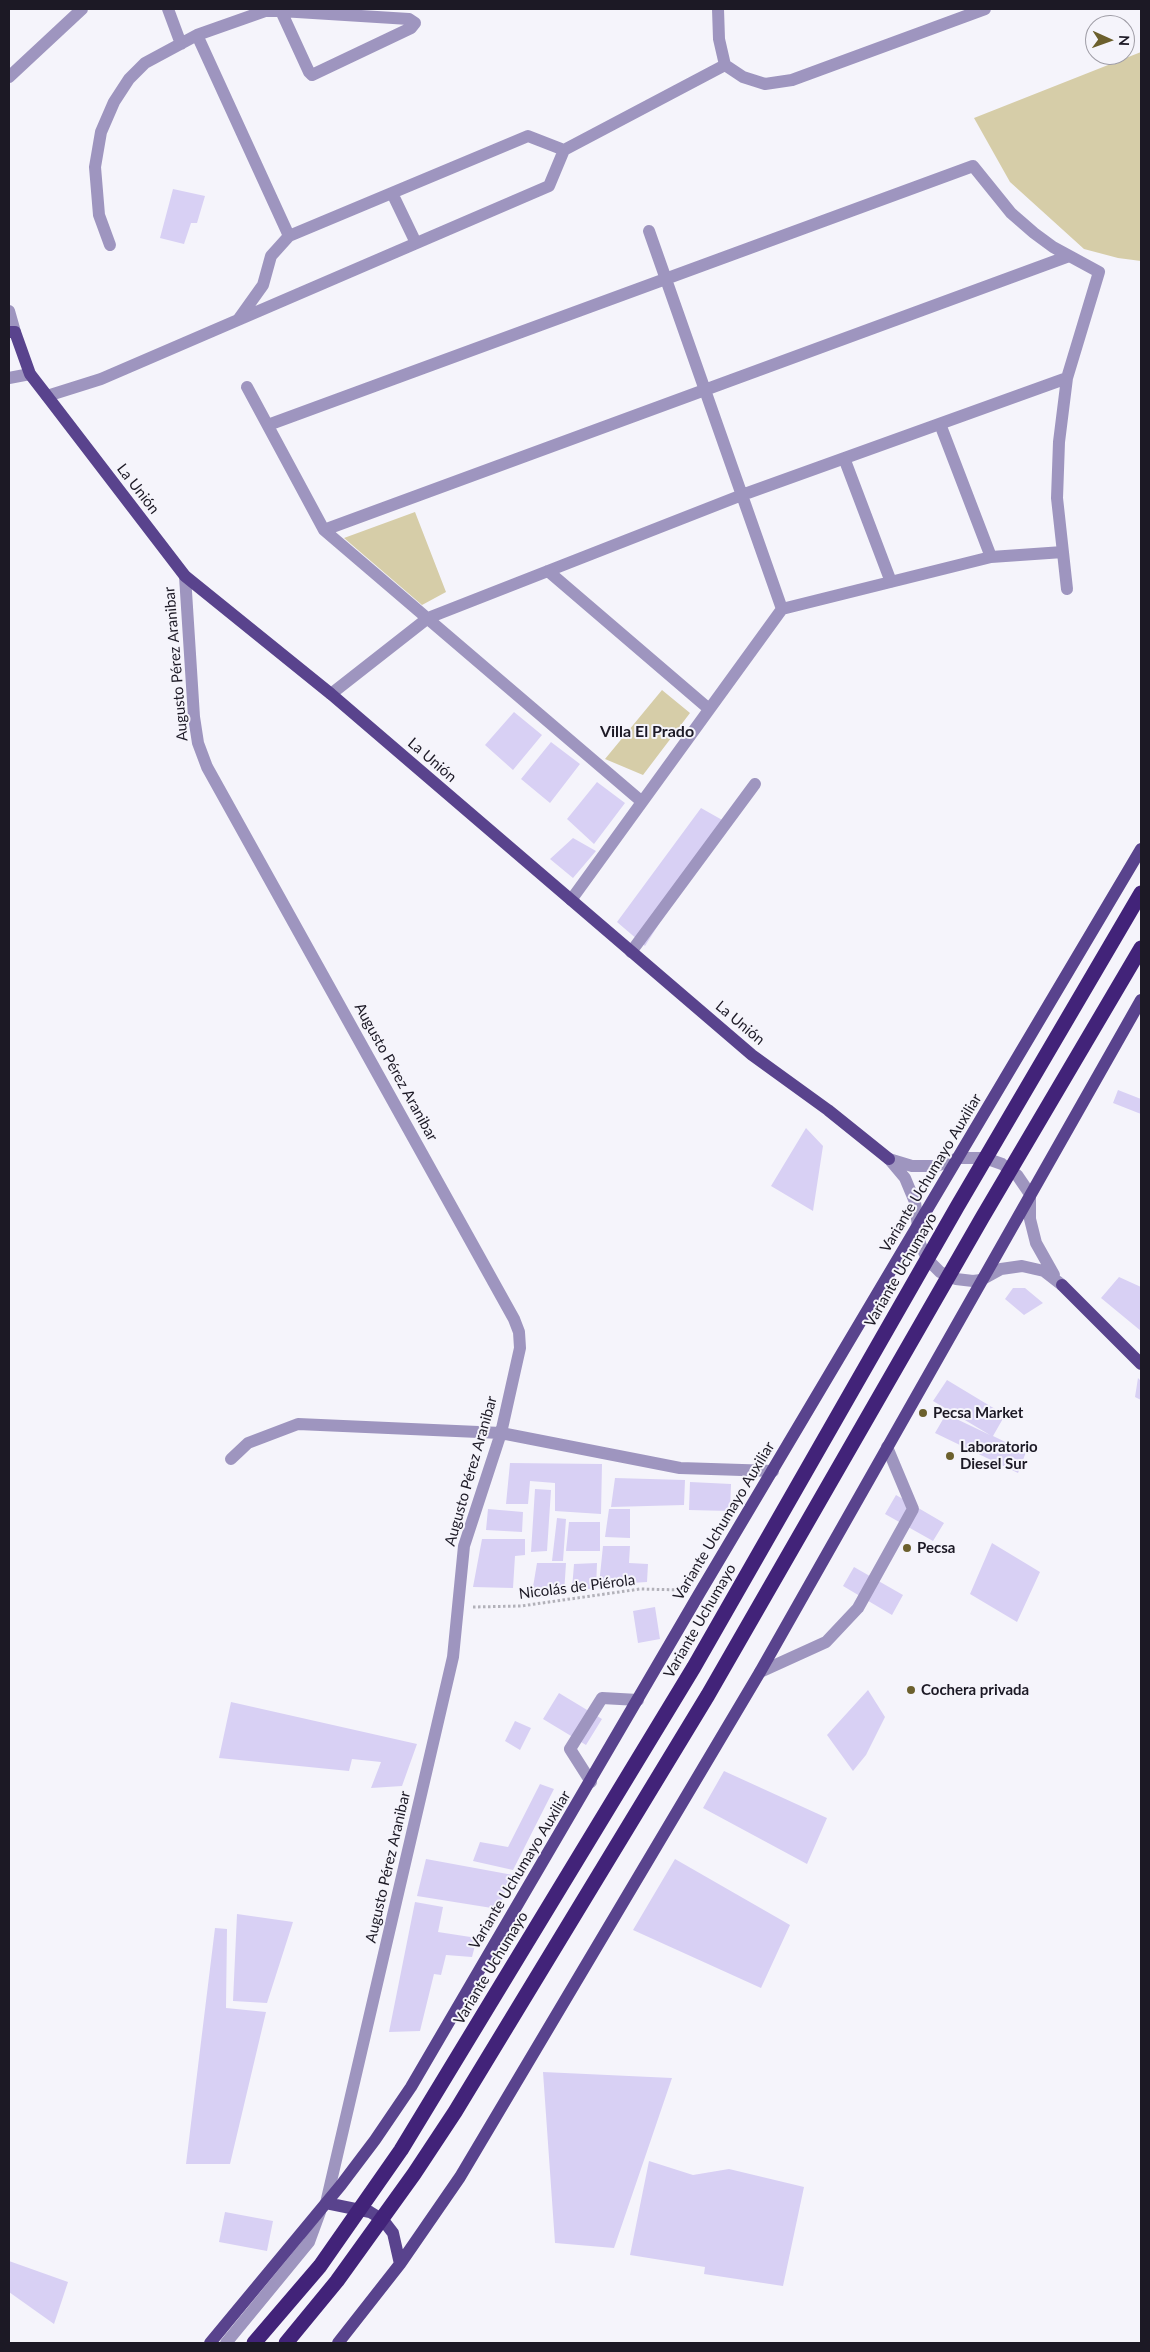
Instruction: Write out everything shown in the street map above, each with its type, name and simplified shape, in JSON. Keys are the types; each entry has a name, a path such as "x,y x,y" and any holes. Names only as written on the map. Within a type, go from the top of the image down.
{"highway":[{"name":"Variante Uchumayo","path":"254,2343 320,2266 402,2150 694,1667 952,1215 1141,893"},
{"path":"286,2343 337,2281 414,2174 455,2112 708,1695 982,1218 1141,948"}],"main road":[{"name":"La Unión","path":"12,332 30,374 185,576 331,694 752,1055 828,1110 889,1159"},
{"name":"Variante Uchumayo Auxiliar","path":"324,2206 375,2140 411,2087 917,1228 963,1158 1141,849"},
{"path":"338,2343 400,2264 460,2177 760,1672 887,1447 977,1280 1141,1000"},
{"path":"1062,1285 1141,1364"},
{"path":"210,2343 324,2206 354,2208 370,2212 383,2220 393,2234 400,2264"}],"street":[{"path":"9,77 82,9"},
{"path":"168,9 181,44"},
{"path":"718,9 719,39 725,66 743,77 765,84 792,80 985,9"},
{"path":"110,245 99,215 95,167 101,132 114,102 129,80 145,63 197,35 265,11 408,19 415,23 411,28 312,75 282,12"},
{"path":"197,35 289,236"},
{"path":"47,396 101,379 549,186 564,150 725,66"},
{"path":"238,320 263,285 271,256 289,236 528,136 564,150"},
{"path":"268,425 973,166 1011,213 1034,233 1069,256 1099,272 1067,378 1060,442 1057,498 1067,589"},
{"path":"392,193 416,243"},
{"path":"649,231 782,609"},
{"path":"324,530 1069,256"},
{"path":"9,312 12,332"},
{"path":"9,378 30,374"},
{"path":"331,694 428,618 742,495 1067,378"},
{"path":"247,387 324,530 641,801"},
{"path":"940,424 991,557"},
{"path":"844,458 891,582"},
{"path":"570,900 782,609 991,557 1063,552"},
{"path":"548,571 709,709"},
{"name":"Augusto Pérez Aranibar","path":"185,576 194,718 198,744 207,767 514,1318 519,1332 520,1348 501,1433 464,1546 454,1657 324,2206 309,2242 226,2343"},
{"path":"631,952 755,784"},
{"path":"963,1158 985,1158 1002,1164 1017,1175 1029,1192 1030,1219 1036,1243 1047,1265 1062,1285"},
{"name":"La Unión","path":"889,1159 912,1166 936,1166 963,1158"},
{"name":"La Unión","path":"889,1159 906,1178 915,1202 917,1228"},
{"path":"917,1228 920,1244 928,1260 940,1272 956,1279 977,1280 1001,1269 1022,1266 1044,1271 1062,1285"},
{"path":"231,1459 248,1443 298,1424 501,1433 680,1468 773,1471"},
{"path":"760,1672 826,1642 858,1608 913,1509 887,1447"},
{"path":"591,1782 570,1749 602,1698 638,1700"},
{"path":"332,2343 350,2326"}],"path":[{"name":"Nicolás de Piérola","path":"458,1607 521,1606 640,1589 687,1590 700,1594"}],"shaded area":[{"path":"1141,52 1141,261 1118,258 1084,249 1010,182 974,118 1108,65 1135,65 1135,54"},
{"path":"415,512 446,592 422,605 344,538"},
{"path":"662,690 690,713 643,775 605,759"}],"building":[{"path":"173,189 205,196 197,223 191,223 184,244 160,238"},
{"path":"514,712 542,735 513,770 485,745"},
{"path":"551,742 580,764 550,803 521,779"},
{"path":"597,782 625,803 594,844 567,819"},
{"path":"701,808 724,821 645,946 617,922"},
{"path":"573,838 596,851 573,878 550,859"},
{"path":"1118,1090 1141,1099 1141,1114 1113,1103"},
{"path":"806,1128 823,1146 813,1211 771,1186"},
{"path":"1119,1277 1141,1287 1141,1331 1101,1298"},
{"path":"1013,1288 1025,1288 1043,1303 1024,1315 1005,1299"},
{"path":"1138,1378 1141,1381 1141,1400 1135,1397"},
{"path":"947,1380 1005,1415 993,1436 1026,1452 1018,1473 935,1433 946,1414 990,1435 933,1401"},
{"path":"510,1463 602,1464 601,1514 555,1511 555,1483 530,1481 528,1504 506,1504"},
{"path":"615,1478 685,1480 684,1505 611,1507"},
{"path":"690,1482 731,1484 730,1511 689,1510"},
{"path":"535,1489 551,1490 547,1551 531,1552"},
{"path":"896,1495 944,1523 933,1541 885,1514"},
{"path":"488,1509 523,1512 522,1532 486,1530"},
{"path":"609,1509 630,1509 630,1538 605,1537"},
{"path":"557,1518 566,1519 563,1561 552,1561"},
{"path":"569,1522 600,1522 600,1551 566,1551"},
{"path":"482,1539 525,1539 525,1555 515,1556 513,1588 473,1587"},
{"path":"992,1543 1040,1572 1017,1622 970,1594"},
{"path":"603,1546 630,1546 629,1563 648,1564 647,1582 599,1585"},
{"path":"537,1563 566,1563 564,1594 531,1599"},
{"path":"597,1563 596,1589 572,1589 574,1564"},
{"path":"854,1567 903,1595 892,1615 843,1586"},
{"path":"655,1607 660,1639 638,1643 633,1611"},
{"path":"868,1690 885,1717 866,1755 853,1771 827,1735"},
{"path":"559,1693 602,1719 586,1745 543,1719"},
{"path":"231,1702 417,1744 402,1786 371,1788 381,1762 352,1759 349,1771 219,1758"},
{"path":"515,1721 531,1728 520,1750 505,1741"},
{"path":"724,1771 827,1818 807,1864 703,1808"},
{"path":"540,1784 554,1789 513,1870 473,1861 480,1842 508,1847"},
{"path":"426,1859 513,1875 498,1909 417,1896"},
{"path":"675,1859 790,1925 761,1988 633,1930"},
{"path":"415,1902 443,1907 438,1932 477,1938 472,1957 446,1955 441,1975 434,1974 420,2031 389,2032"},
{"path":"237,1914 293,1922 267,2003 233,2001"},
{"path":"215,1928 227,1929 226,2008 266,2012 230,2164 186,2164"},
{"path":"543,2072 672,2078 614,2248 555,2243"},
{"path":"649,2161 693,2175 729,2169 804,2187 783,2286 704,2274 705,2267 630,2255"},
{"path":"225,2212 273,2221 267,2251 219,2242"},
{"path":"9,2261 68,2282 54,2324 9,2292"}],"place":[{"name":"Pecsa Market","path":"923,1413"},
{"name":"Laboratorio Diesel Sur","path":"950,1456"},
{"name":"Pecsa","path":"907,1548"},
{"name":"Cochera privada","path":"911,1690"}],"district":[{"name":"Villa El Prado","path":"647,732"}]}
